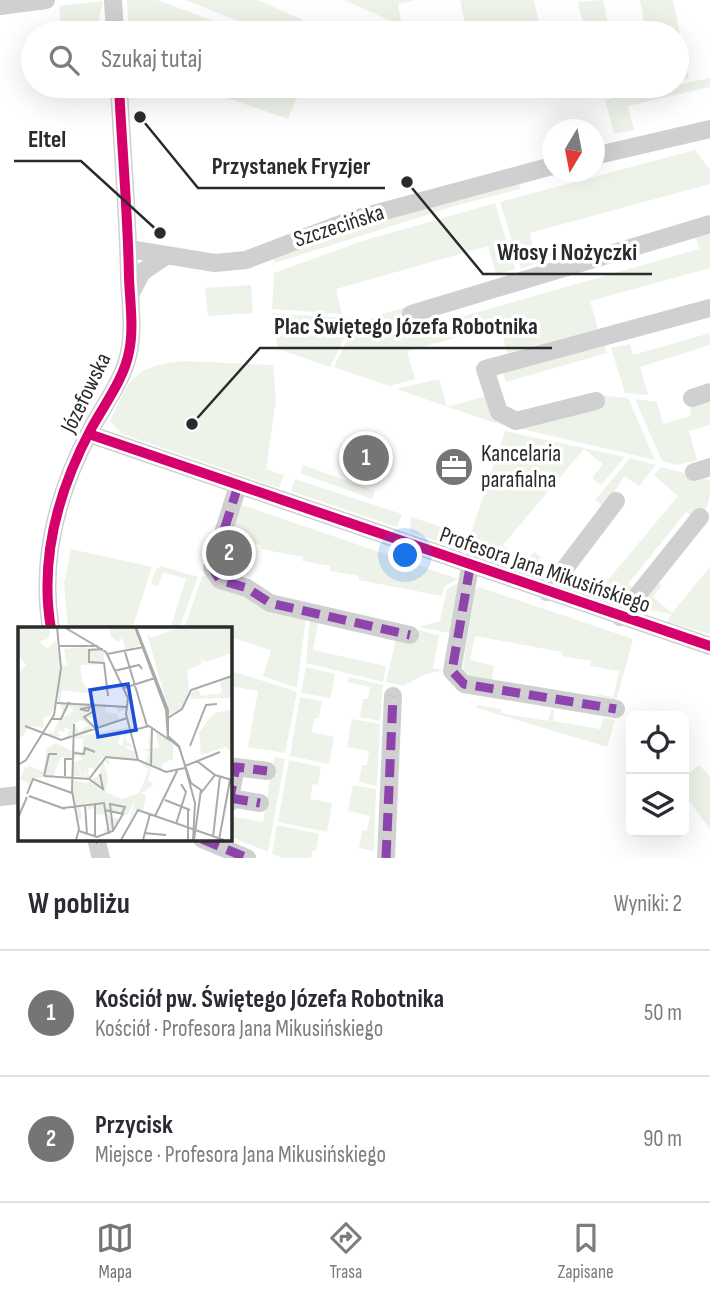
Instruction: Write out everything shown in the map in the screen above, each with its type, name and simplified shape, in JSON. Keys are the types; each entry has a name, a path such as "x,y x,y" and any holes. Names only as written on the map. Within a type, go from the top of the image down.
{"street":[{"path":"0,6 46,0"},
{"path":"113,0 115,21"},
{"name":"Józefowska","path":"51,627 47,594 50,540 59,505 89,434 129,355 129,249 120,98"},
{"path":"605,153 708,130 710,148"},
{"name":"Szczecińska","path":"129,249 215,263 246,260 351,220 542,169"},
{"path":"411,314 710,224"},
{"path":"130,296 142,272 166,256"},
{"path":"596,401 516,421 509,419 499,412 485,369 710,308"},
{"path":"692,398 710,392"},
{"name":"Profesora Jana Mikusińskiego","path":"89,434 470,567 710,646"},
{"path":"239,486 212,568 220,580 247,588 270,603 410,635"},
{"name":"Profesora Jana Mikusińskiego","path":"547,592 616,501"},
{"name":"Profesora Jana Mikusińskiego","path":"620,617 700,517"},
{"path":"470,567 452,671 464,684 616,709"},
{"path":"386,858 393,696"},
{"path":"231,796 239,766 267,771"},
{"path":"0,797 18,795"},
{"path":"231,800 260,803"},
{"path":"97,841 101,858"},
{"path":"214,841 247,858"}],"shaded area":[{"path":"127,0 158,0 213,21 128,21"},
{"path":"185,0 258,0 303,20 303,21 238,21"},
{"path":"344,0 413,0 398,4 401,21 391,21"},
{"path":"460,0 534,0 538,21 464,21"},
{"path":"603,0 607,21 582,21 578,2"},
{"path":"640,0 673,0 677,21 644,21"},
{"path":"103,1 99,21 60,21 59,6"},
{"path":"710,78 710,87 689,92 689,82"},
{"path":"228,98 297,98 288,119"},
{"path":"663,98 628,106 634,130 614,134 605,100"},
{"path":"695,150 710,170 710,184 530,233 537,263 521,269 500,202 575,182 605,182 605,174"},
{"path":"519,183 521,189 458,205 275,263 273,258 354,227"},
{"path":"495,203 515,269 496,275 488,246 336,289 342,314 272,309 274,273 362,241"},
{"path":"710,228 710,268 590,301 598,329 507,353 500,326 407,351 415,379 389,386 334,367 354,332 367,320 377,316 406,307 409,318 414,318 419,329 699,249 695,232"},
{"path":"251,285 253,313 208,316 205,288"},
{"path":"272,313 359,319 347,333 330,367 278,349"},
{"path":"710,333 710,345 640,367 648,395 625,393 611,348 630,344 633,355"},
{"path":"603,340 607,353 506,382 501,367"},
{"path":"184,361 273,365 276,399 266,469 284,475 279,488 122,434 110,421 123,394 136,376 154,366"},
{"path":"439,379 447,406 396,389"},
{"path":"489,395 501,418 598,395 628,398 655,460 492,422 448,407"},
{"path":"710,397 710,425 689,431 697,460 677,465 662,461 635,399 657,402 663,424 691,416 689,403"},
{"path":"505,431 625,457 601,485 592,478 603,464 584,449 503,545 524,563 534,552 541,557 528,572 410,532 411,517 470,536"},
{"path":"630,458 656,465 639,486 624,476 605,508 595,500"},
{"path":"303,465 375,491 372,499 300,473"},
{"path":"661,467 710,480 709,499 703,512 693,517 686,512 628,584 635,590 626,603 566,584 574,574 598,592 678,496 654,475"},
{"path":"295,479 402,514 397,527 291,491"},
{"path":"242,505 458,579 444,587 442,596 359,580 359,576 330,571 330,566 302,561 303,557 231,540 226,564 237,567 236,576 225,573 222,562"},
{"path":"71,549 152,567 133,627 68,627 64,583"},
{"path":"161,566 198,577 180,627 171,627 186,579 163,572 158,586 151,584 156,569"},
{"path":"710,567 710,634 667,622 671,614 637,608 657,582 662,585 653,597 672,613"},
{"path":"212,571 306,617 297,688 263,676 271,650 231,638 231,627 185,627 202,577"},
{"path":"459,582 450,633 418,627 440,621 447,589"},
{"path":"479,587 633,639 616,702 596,699 597,694 613,697 619,671 590,666 591,661 562,656 562,652 475,636 470,660 494,666 492,681 469,676 463,667 475,590"},
{"path":"310,618 319,619 313,650 386,666 383,682 306,663"},
{"path":"413,629 439,635 433,668 443,670 421,676 404,686 386,682 397,635"},
{"path":"306,667 335,674 330,698 301,693"},
{"path":"231,671 297,692 285,753 248,747 258,691 231,686"},
{"path":"349,677 383,685 380,721 360,717 363,699 368,699 370,687 348,682"},
{"path":"300,697 322,701 319,718 315,718 311,732 334,737 329,764 290,756"},
{"path":"477,705 501,709 501,713 548,721 551,710 554,710 553,721 600,729 603,718 615,720 607,747 477,708"},
{"path":"352,719 380,724 377,786 359,782 362,765 367,765 369,751 347,747"},
{"path":"274,757 285,759 268,852 231,837 231,816 263,822"},
{"path":"289,760 321,767 318,785 313,784 310,799 332,803 327,832 278,822"},
{"path":"699,765 710,776 710,829 689,801 689,773"},
{"path":"353,785 376,789 374,851 359,848 362,830 367,831 370,816 348,811"},
{"path":"277,825 319,834 316,851 312,851 311,858 282,858 272,854"}],"marked path":[{"path":"238,486 212,568 220,580 247,588 270,603 410,635"},
{"path":"470,567 452,671 464,684 616,709"},
{"path":"386,858 393,696"},
{"path":"231,793 236,767 267,771"},
{"path":"231,798 260,803"},
{"path":"207,841 247,858"}],"cycle path":[{"path":"51,627 48,577 54,526 69,476 79,452 123,372 130,343 131,315 120,98"},
{"path":"89,434 710,646"}],"place":[{"name":"Przystanek Fryzjer","path":"140,117"},
{"name":"Włosy i Nożyczki","path":"407,182"},
{"name":"Eltel","path":"160,233"},
{"name":"Plac Świętego Józefa Robotnika","path":"192,424"},
{"name":"Kościół pw. Świętego Józefa Robotnika","path":"366,458"},
{"name":"Kancelaria parafialna","path":"454,467"},
{"name":"Przycisk","path":"229,553"}]}
